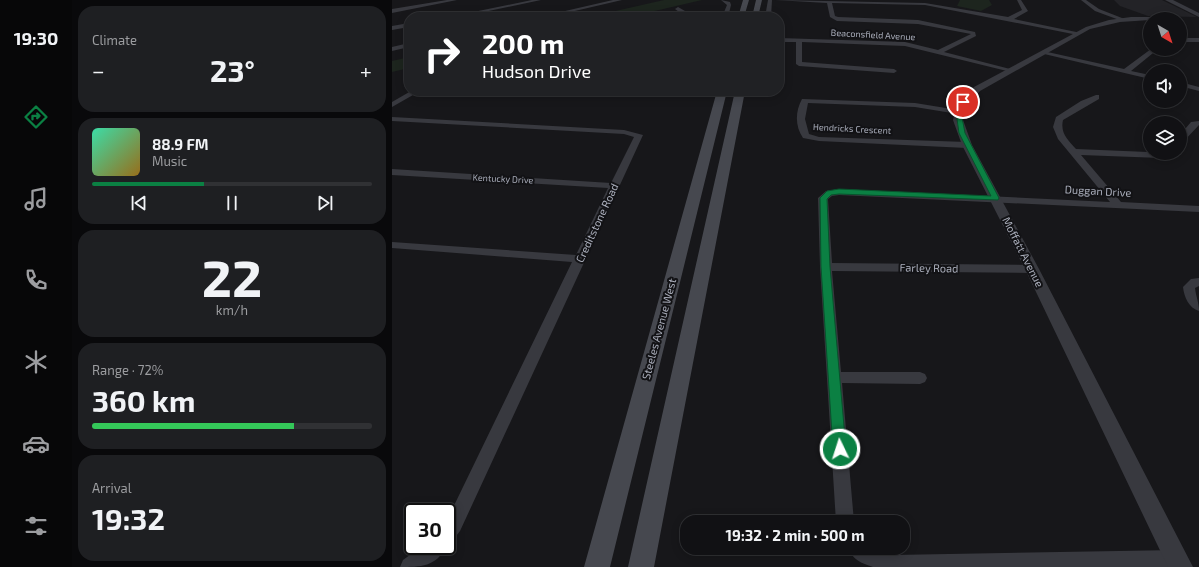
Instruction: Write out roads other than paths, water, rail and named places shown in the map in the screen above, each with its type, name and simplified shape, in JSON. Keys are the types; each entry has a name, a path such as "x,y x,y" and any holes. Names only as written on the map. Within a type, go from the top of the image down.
{"main road":[{"path":"742,12 746,0"},
{"path":"756,12 759,0"},
{"name":"Steeles Avenue West","path":"597,567 721,96"},
{"path":"641,567 739,96"}],"street":[{"path":"429,0 437,3"},
{"path":"392,11 455,0"},
{"path":"478,12 539,0"},
{"path":"565,12 620,0"},
{"path":"723,0 728,2 729,5 727,12"},
{"path":"769,12 770,0"},
{"path":"777,0 829,2 926,2 1078,33"},
{"path":"1009,19 1026,11 1019,0"},
{"path":"1083,0 1096,10 1124,20"},
{"path":"1168,0 1199,16"},
{"path":"1176,0 1199,11"},
{"path":"829,2 833,18 837,19 918,22 973,33 974,35 967,39 940,51"},
{"path":"678,9 683,12"},
{"path":"958,112 963,102 977,89 1078,33 1099,24 1124,20 1143,20"},
{"path":"392,28 404,26"},
{"name":"Beaconsfield Avenue","path":"784,40 905,44 940,51 1011,70"},
{"path":"799,40 799,64 894,71"},
{"path":"1187,40 1199,40"},
{"path":"392,49 404,47"},
{"path":"1044,53 1143,76"},
{"path":"1125,72 1146,56"},
{"path":"1187,86 1199,89"},
{"path":"392,105 407,96"},
{"path":"1096,97 1059,119 1057,127 1061,137 1116,204"},
{"name":"Hendricks Crescent","path":"958,112 914,105 821,100 805,101 802,107 801,128 806,136 819,139 967,145"},
{"name":"Moffatt Avenue","path":"958,112 962,133 967,145 996,198 1179,563"},
{"name":"Creditstone Road","path":"392,119 637,133 639,137 614,186 456,521"},
{"path":"1187,132 1194,124 1199,123"},
{"path":"1074,152 1143,154"},
{"name":"Kentucky Drive","path":"392,172 614,186"},
{"name":"Duggan Drive","path":"826,267 823,198 829,193 839,192 996,198 1199,209"},
{"path":"392,245 580,259"},
{"path":"826,267 844,515"},
{"name":"Farley Road","path":"826,267 1032,269"},
{"path":"1199,282 1195,282 1189,287 1190,296 1199,308"},
{"path":"834,377 920,378"},
{"path":"410,567 425,555"},
{"path":"866,555 894,565 1179,563"}]}
